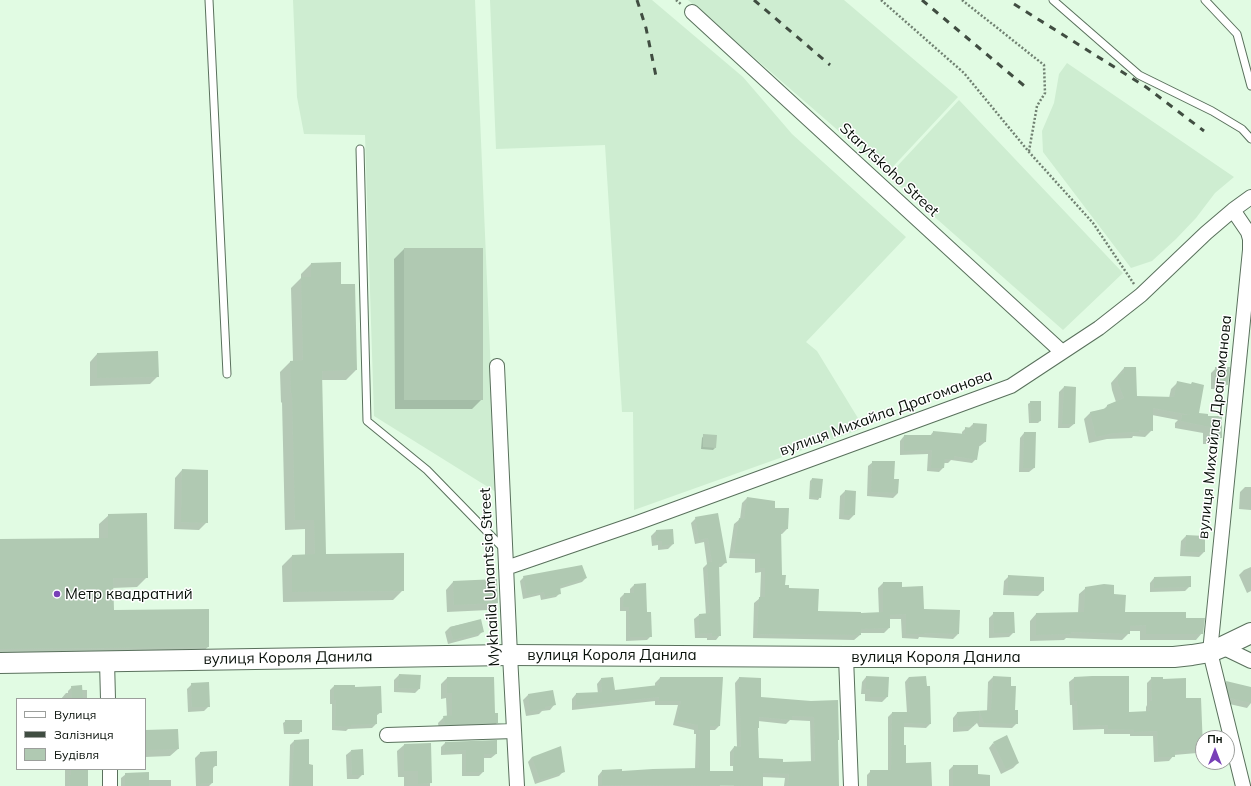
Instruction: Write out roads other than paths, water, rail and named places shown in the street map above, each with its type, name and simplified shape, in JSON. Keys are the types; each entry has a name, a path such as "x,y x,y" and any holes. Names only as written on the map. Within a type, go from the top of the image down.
{"main road":[{"name":"вулиця Короля Данила","path":"0,663 510,654 846,657 1174,657 1192,655 1216,649 1251,633"}],"street":[{"name":"Starytskoho Street","path":"692,12 1062,352"},
{"name":"вулиця Михайла Драгоманова","path":"506,568 645,520 1011,386 1098,328 1141,295 1206,233 1251,197"},
{"name":"вулиця Михайла Драгоманова","path":"1233,210 1248,232 1250,239 1250,250 1216,649 1243,786"},
{"name":"Mykhaila Umantsia Street","path":"497,366 517,786"},
{"path":"1216,649 1251,661"},
{"path":"846,657 851,786"},
{"path":"107,661 108,698"},
{"path":"387,734 514,731"},
{"path":"110,770 110,786"}],"lane":[{"path":"209,0 227,374"},
{"path":"1053,0 1139,75 1212,111 1242,130 1251,139"},
{"path":"1205,0 1237,34 1251,86"},
{"path":"360,149 367,421 427,470 506,550"}],"railway":[{"path":"637,0 646,28 657,81"},
{"path":"754,0 830,65"},
{"path":"922,0 1028,89"},
{"path":"1014,4 1146,87 1204,131"}],"place":[{"name":"Метр квадратний","path":"57,594"}]}
